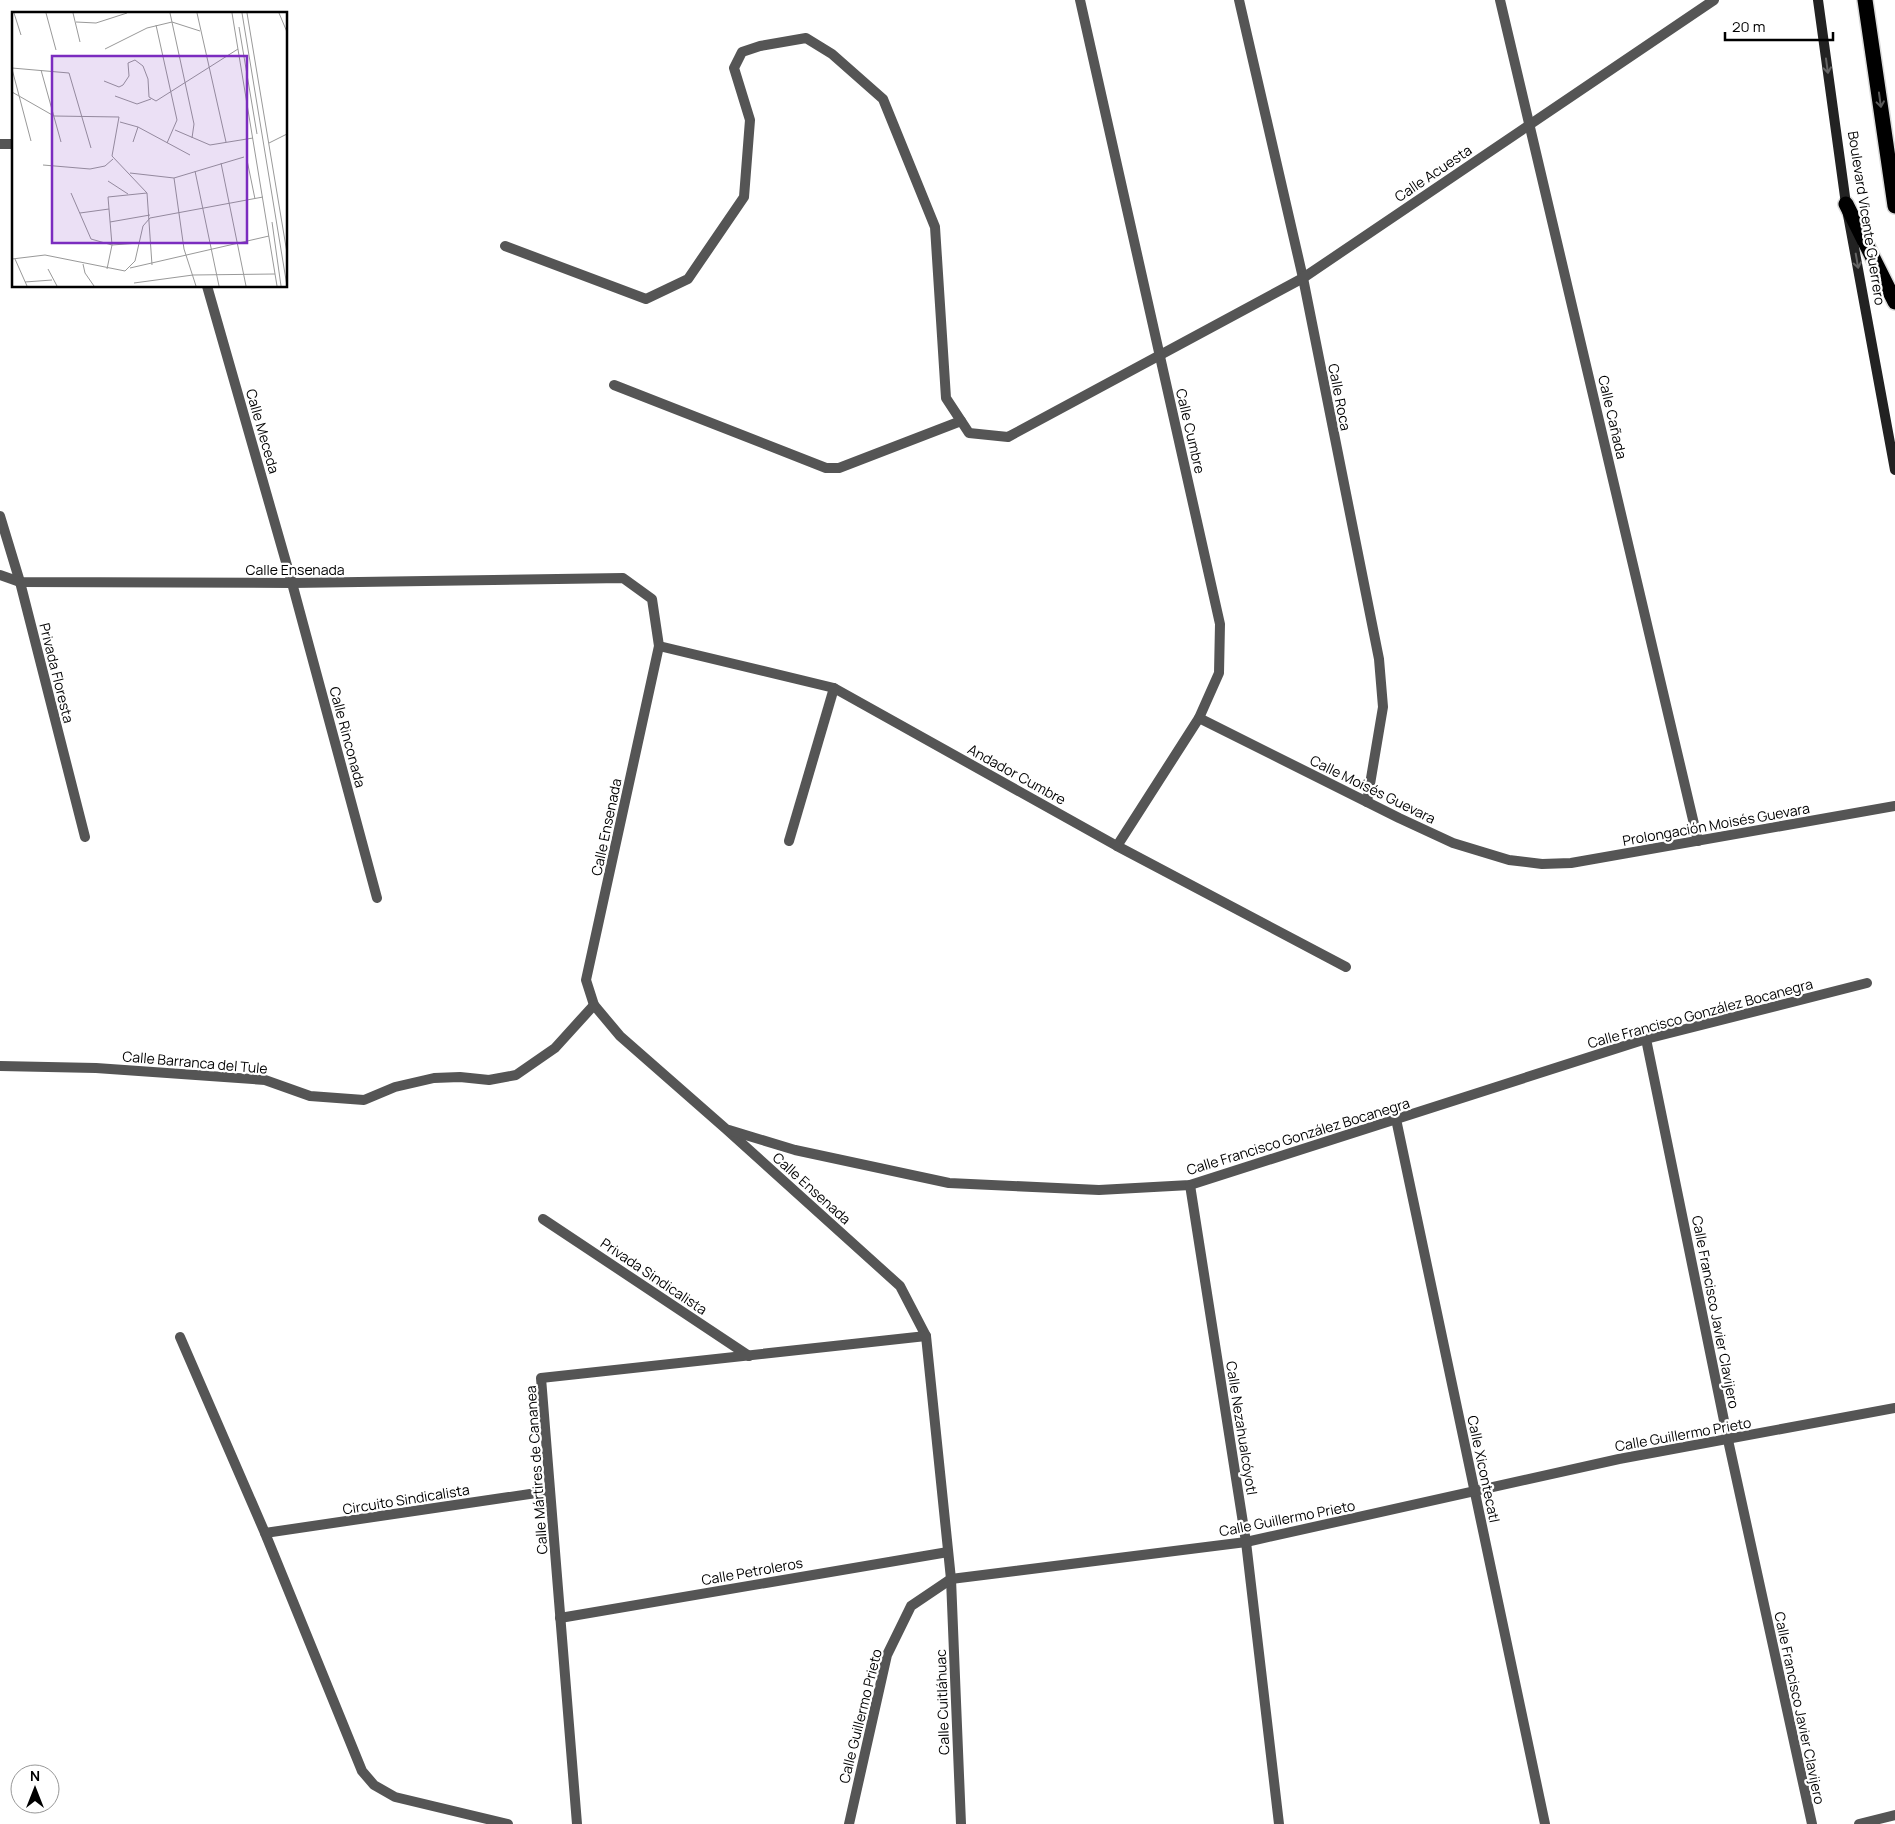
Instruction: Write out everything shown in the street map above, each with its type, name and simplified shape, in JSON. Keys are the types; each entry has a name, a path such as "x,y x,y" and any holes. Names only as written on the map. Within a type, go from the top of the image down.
{"highway":[{"path":"1865,0 1895,206"},
{"path":"1846,204 1895,302"}],"main road":[{"name":"Boulevard Vicente Guerrero","path":"1818,0 1846,204 1895,470"}],"street":[{"name":"Calle Cumbre","path":"1080,0 1220,624 1219,673 1200,718 1117,846"},
{"name":"Calle Roca","path":"1240,0 1303,278 1379,659 1383,707 1367,802"},
{"name":"Calle Cañada","path":"1500,0 1698,841"},
{"name":"Calle Acuesta","path":"961,421 969,433 1008,437 1303,278 1714,0"},
{"path":"505,246 646,299 688,279 744,197 750,120 734,68 742,52 760,46 806,38 832,54 883,99 935,227 946,398 961,421 839,468 826,468 614,385"},
{"name":"Calle Meceda","path":"208,288 292,583"},
{"name":"Privada Floresta","path":"0,516 20,582 85,837"},
{"name":"Calle Ensenada","path":"0,575 20,582 292,583 623,578 652,599 659,646 586,980 594,1005 620,1036 900,1286 926,1336 951,1579"},
{"name":"Calle Rinconada","path":"292,583 376,898"},
{"name":"Andador Cumbre","path":"659,646 834,688 1117,846 1346,967"},
{"path":"789,841 834,688"},
{"name":"Calle Moisés Guevara","path":"1200,718 1453,843 1510,860 1542,864"},
{"name":"Prolongación Moisés Guevara","path":"1542,864 1571,863 1895,806"},
{"name":"Calle Francisco González Bocanegra","path":"726,1129 795,1150 949,1183 1099,1190 1190,1185 1646,1039 1867,983"},
{"name":"Calle Barranca del Tule","path":"0,1066 96,1068 265,1080 310,1096 364,1100 395,1087 434,1078 460,1077 489,1080 516,1075 555,1048 594,1005"},
{"name":"Calle Francisco Javier Clavijero","path":"1646,1039 1728,1440 1812,1824"},
{"name":"Calle Xicontecatl","path":"1396,1119 1545,1824"},
{"name":"Calle Nezahualcóyotl","path":"1190,1185 1246,1542 1278,1824"},
{"name":"Privada Sindicalista","path":"543,1219 749,1356"},
{"name":"Calle Mártires de Cananea","path":"577,1824 541,1378 926,1336"},
{"path":"180,1337 265,1534 362,1770 374,1785 395,1797 508,1824"},
{"name":"Calle Guillermo Prieto","path":"849,1824 887,1655 910,1606 951,1579 1246,1542 1619,1459 1895,1408"},
{"name":"Circuito Sindicalista","path":"265,1534 550,1491"},
{"name":"Calle Petroleros","path":"560,1618 948,1552"},
{"name":"Calle Cuitláhuac","path":"951,1579 961,1824"},
{"path":"1859,1824 1895,1815"}]}
